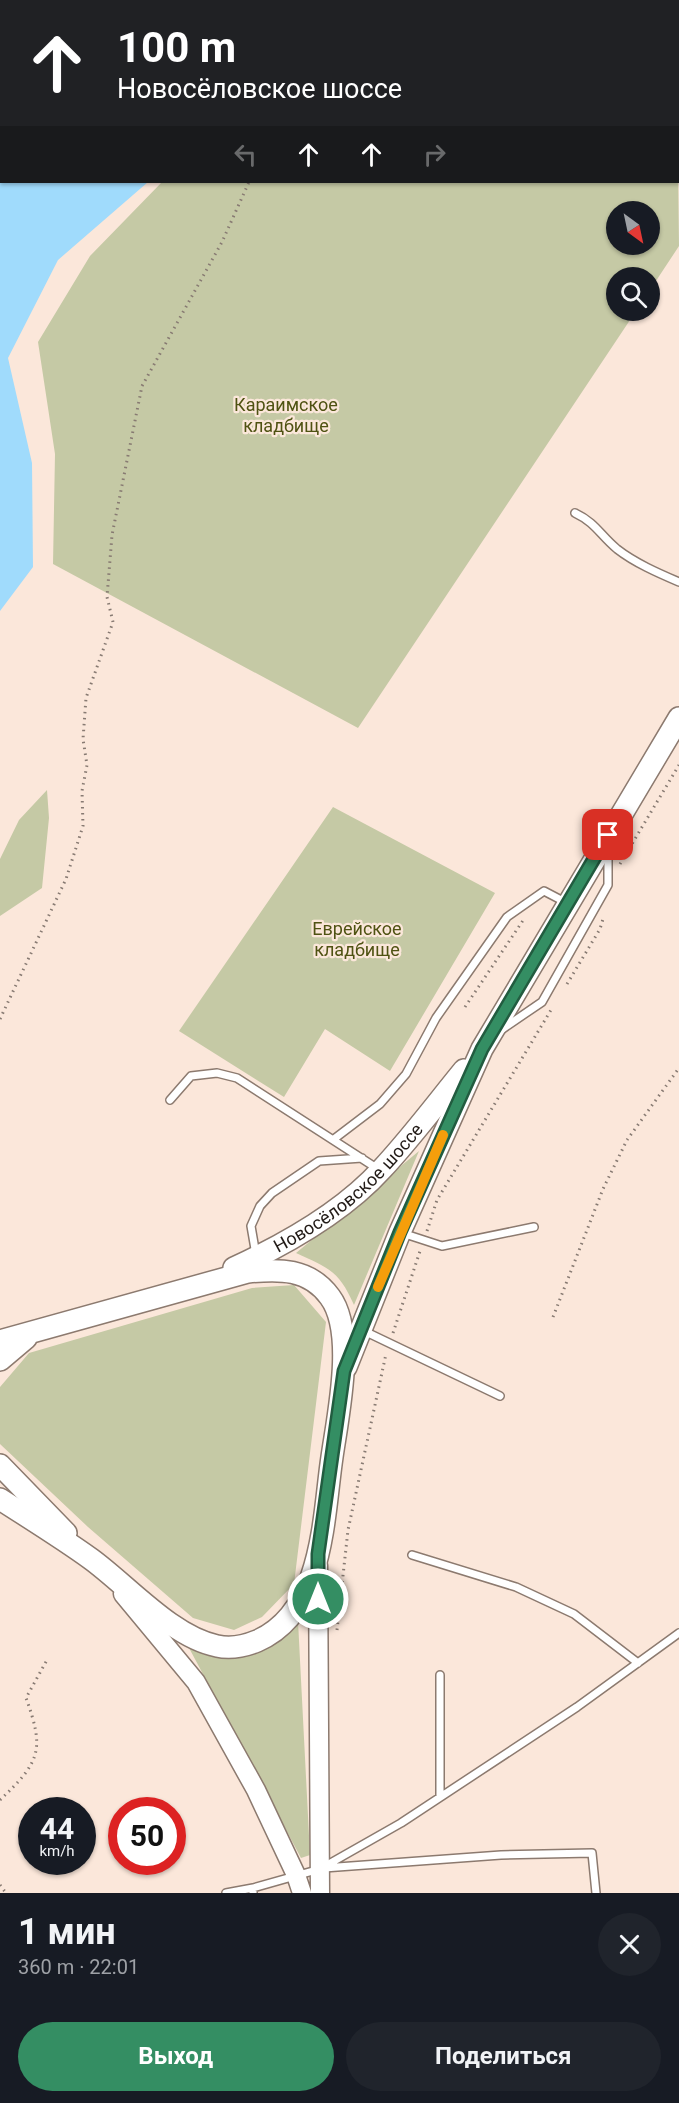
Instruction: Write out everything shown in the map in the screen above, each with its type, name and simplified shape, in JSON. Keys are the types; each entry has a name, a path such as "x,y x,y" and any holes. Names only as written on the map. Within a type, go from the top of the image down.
{"main road":[{"name":"Новосёловское шоссе","path":"344,1371 400,1232 484,1044 679,718"},
{"name":"Новосёловское шоссе","path":"183,1289 257,1257 341,1205 381,1171 484,1044"},
{"path":"0,1341 68,1320 248,1272 281,1269 300,1273 316,1282 330,1296 339,1314 344,1371 318,1554 321,1893"},
{"path":"0,1360 24,1339 68,1320"},
{"path":"0,1465 92,1560 196,1682 233,1744 296,1875 302,1893"},
{"path":"0,1499 92,1560 178,1628 198,1641 220,1647 247,1646 270,1636 288,1620 306,1592 318,1554"}],"lane":[{"path":"575,513 592,522 601,535 620,550 679,582"},
{"path":"484,1044 542,1002 608,885 608,835"},
{"path":"334,1139 380,1104 406,1074 436,1018 507,916 544,891 568,903"},
{"path":"170,1100 191,1076 217,1073 237,1078 381,1171"},
{"path":"257,1257 251,1226 260,1206 272,1193 319,1161 362,1158"},
{"path":"400,1232 442,1246 534,1227"},
{"path":"361,1329 500,1396"},
{"path":"412,1555 516,1587 574,1614 638,1663"},
{"path":"320,1869 401,1823 577,1707 679,1633"},
{"path":"440,1675 440,1797"},
{"path":"226,1893 253,1890 320,1869 501,1855 592,1853 596,1893"}],"path":[{"path":"0,1019 66,879 83,826 82,791 87,765 83,739 86,698 113,622 107,597 112,536 142,386 222,242 249,183"},
{"path":"617,873 620,862 679,765"},
{"path":"465,1007 528,913"},
{"path":"566,986 600,929 603,918"},
{"path":"336,1636 348,1530 382,1366 437,1200 553,1006"},
{"path":"554,1317 603,1189 627,1140 679,1068"},
{"path":"0,1800 26,1776 36,1754 37,1728 26,1698 47,1660"},
{"path":"0,1885 6,1893"}],"green space":[{"name":"Караимское кладбище","path":"161,183 678,183 679,246 660,275 660,267 606,267 606,321 629,321 358,728 53,564 55,454 38,342 90,256"},
{"path":"47,790 49,818 42,888 0,916 0,859 19,820"},
{"name":"Еврейское кладбище","path":"333,807 495,893 390,1071 325,1029 284,1097 179,1031"},
{"path":"419,1151 354,1305 343,1285 332,1272 296,1253"},
{"path":"294,1285 326,1322 294,1584 262,1617 234,1630 193,1618 88,1527 0,1444 0,1387 29,1353 252,1288"},
{"path":"298,1621 310,1855 301,1858 188,1646 229,1657 271,1647"}],"water":[{"path":"0,183 147,183 58,260 8,358 32,463 33,567 0,611"}],"slow traffic":[{"path":"378,1287 443,1135"}],"route":[{"path":"318,1599 318,1554 344,1371 400,1232 486,1040 608,835"}]}
